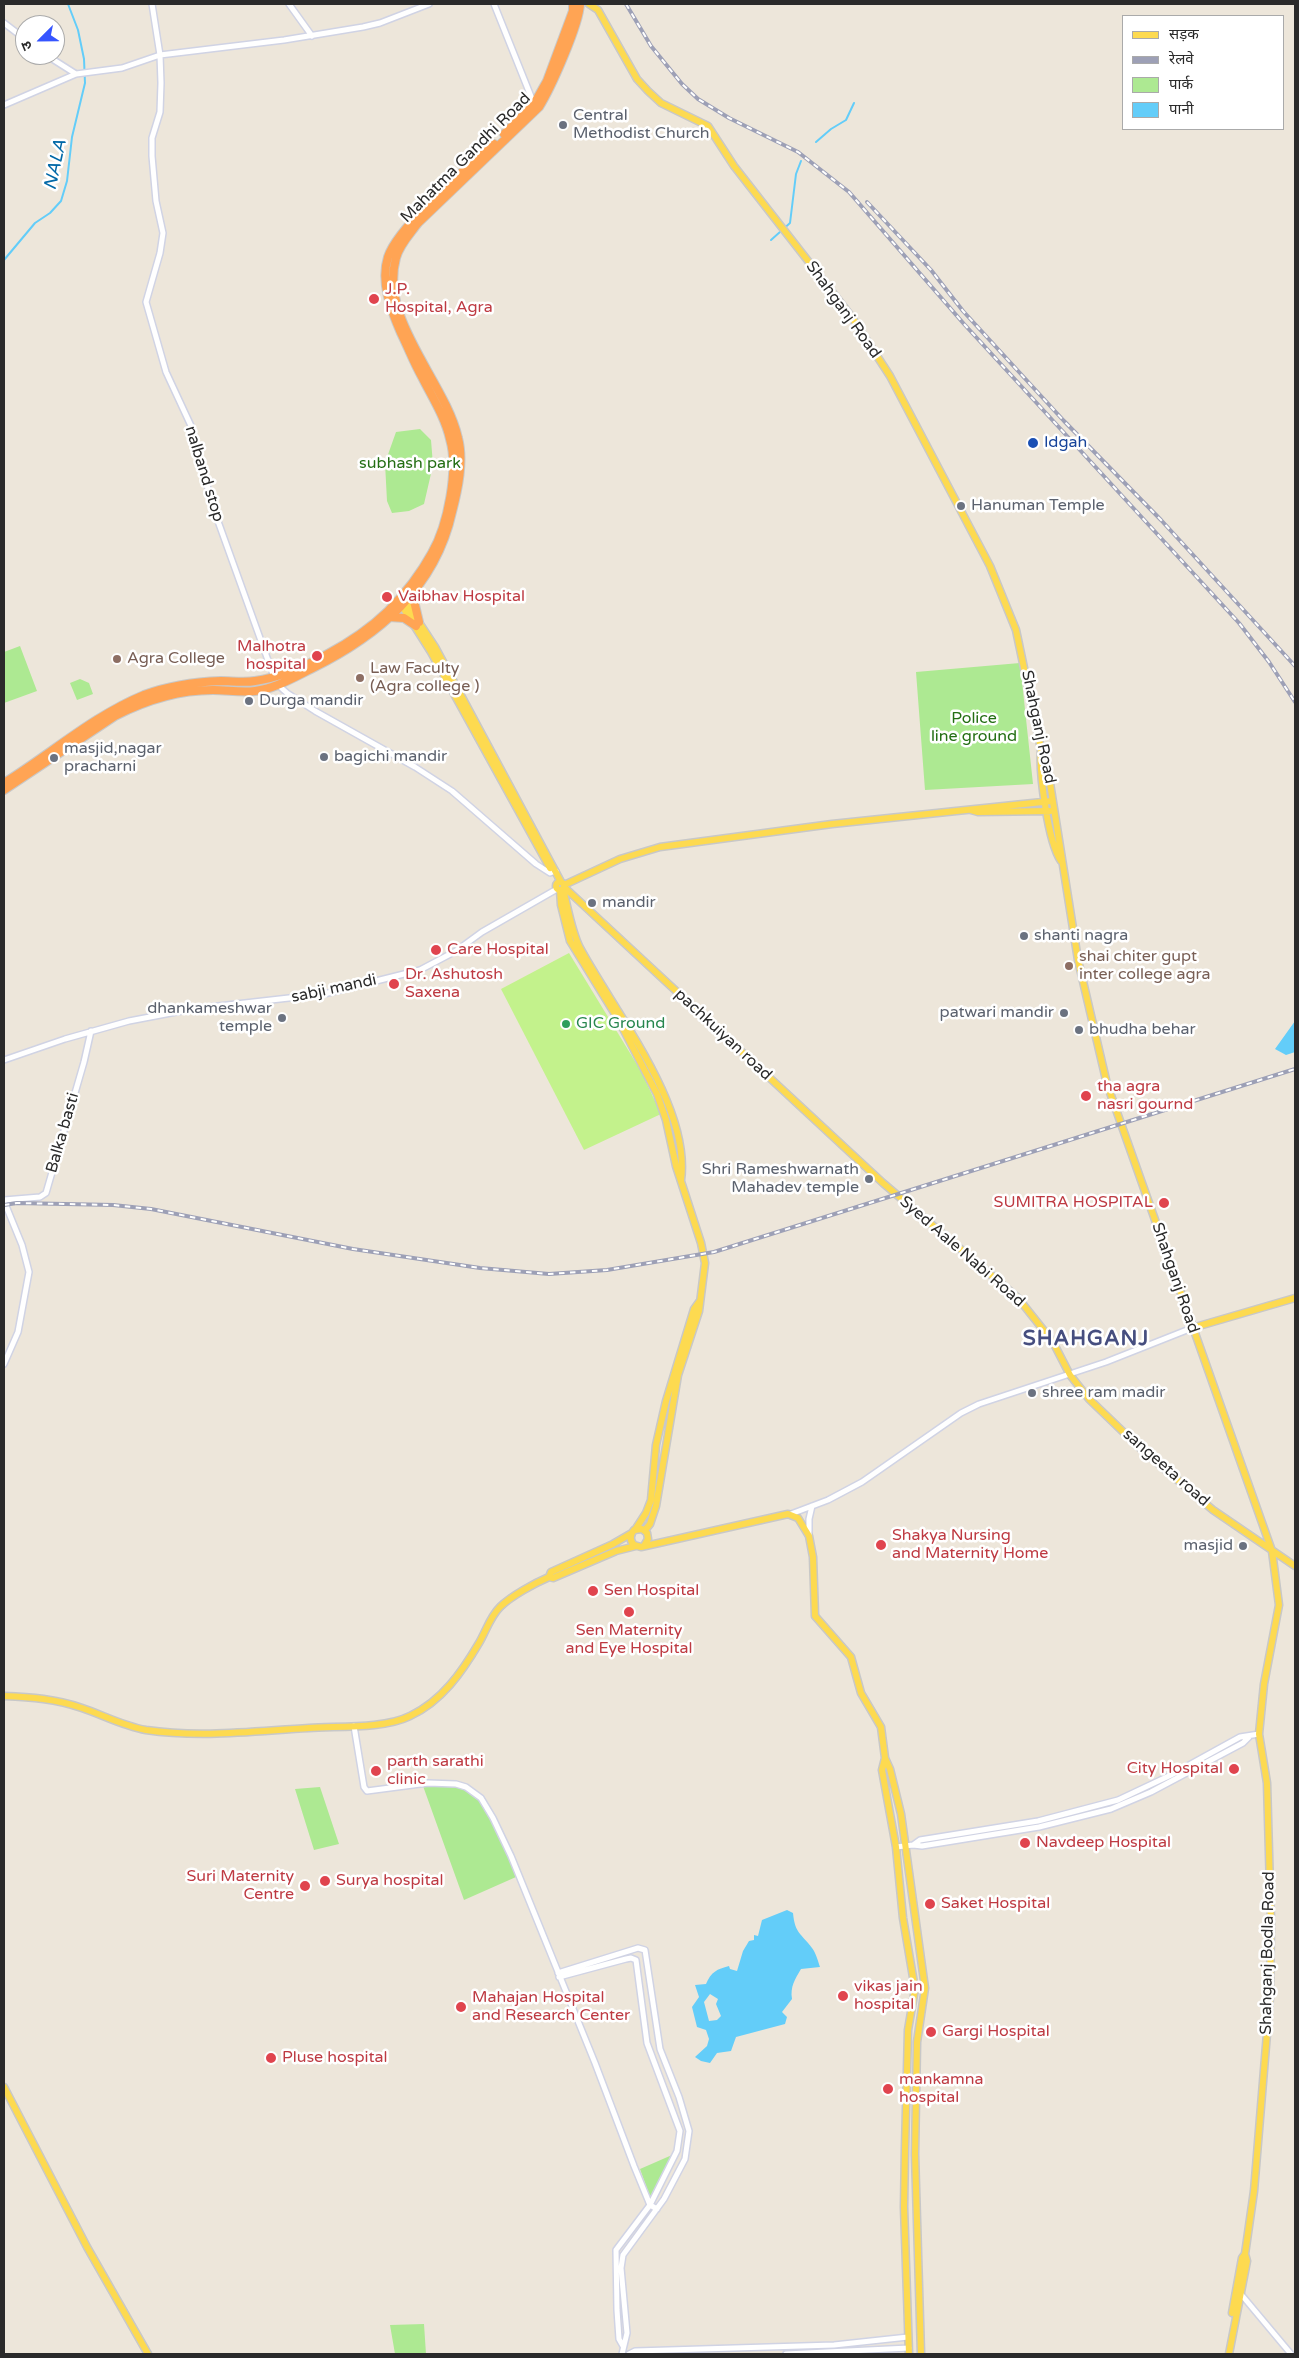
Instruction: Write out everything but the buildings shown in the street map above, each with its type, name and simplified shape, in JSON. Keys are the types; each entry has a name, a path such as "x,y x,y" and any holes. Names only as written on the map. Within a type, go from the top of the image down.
{"highway":[{"name":"Mahatma Gandhi Road","path":"4,783 112,710 144,695 184,685 225,681 276,681 355,646 389,617 423,567 438,540 446,516 454,458 443,417 420,374 391,308 387,295 387,260 397,239 409,226 534,104 547,82 573,11 573,4"},
{"name":"Mahatma Gandhi Road","path":"4,790 115,716 132,708 176,693 256,691 353,641 401,600 416,590 433,566 446,537 453,512 460,455 458,437 452,420 410,336 397,302 394,272 396,258 401,246 418,224 539,107 549,90 580,4"},
{"path":"416,590 414,601 418,624"},
{"path":"389,617 404,618 418,624"}],"main road":[{"name":"Shahganj Road","path":"589,4 596,7 642,85 662,104 708,126 734,166 780,228 851,316 890,376 990,566 1021,646 1041,749 1040,760 1062,854 1061,861 1079,966 1106,1084 1272,1551"},
{"path":"578,13 588,7 596,7"},
{"path":"401,600 418,624 471,718 554,872 561,886 573,939 644,1062 674,1123 680,1150 681,1181 705,1263 704,1286 693,1335 678,1375 656,1506 646,1533 646,1544"},
{"path":"561,886 620,859 660,847 832,824 970,810 977,807 1049,802"},
{"path":"970,810 978,812 1051,811"},
{"name":"pachkuiyan road","path":"561,886 882,1182"},
{"name":"Syed Aale Nabi Road","path":"882,1182 1018,1298 1053,1342 1070,1375"},
{"path":"1192,1328 1295,1298"},
{"path":"636,1546 631,1540 651,1500 656,1445 668,1393 694,1309 700,1302"},
{"name":"sangeeta road","path":"1070,1375 1091,1402 1213,1510 1295,1566"},
{"path":"4,1696 58,1700 140,1729 176,1733 223,1734 386,1723 410,1716 437,1698 450,1686 500,1607 549,1577 553,1578 616,1551 636,1546 791,1514 801,1521 809,1536 813,1557 815,1616 852,1660 861,1693 881,1726 885,1758 890,1769 909,1845 925,1988 917,2042 915,2154 921,2354"},
{"path":"549,1577 550,1572 614,1544 634,1531 646,1533 665,1541"},
{"name":"Shahganj Bodla Road","path":"1227,2354 1247,2261 1245,2254 1254,2191 1270,1997 1271,1923 1267,1783 1259,1734 1264,1684 1279,1605 1272,1551"},
{"path":"885,1758 882,1770 896,1847 915,1989 908,2030 904,2207 909,2351"},
{"path":"4,2087 30,2141 87,2247 148,2354"},
{"path":"1227,2354 1242,2258 1245,2254"}],"street":[{"name":"nalband stop","path":"152,4 160,55 160,112 152,138 152,156 156,201 163,233 160,253 146,302 166,372 192,428 197,453 219,524 276,681"},
{"path":"289,4 312,36"},
{"path":"4,105 78,74 122,68 160,55 312,36 380,23 428,4"},
{"path":"494,4 534,104"},
{"path":"4,23 15,31"},
{"path":"63,65 78,74"},
{"path":"276,681 287,693 315,711 415,766 452,791 536,864 550,873 554,872"},
{"name":"sabji mandi","path":"4,1060 91,1031 166,1013 324,994 420,970 456,951 482,932 561,886"},
{"name":"Balka basti","path":"4,1200 40,1197 46,1193 84,1062 91,1031"},
{"path":"4,1200 22,1245 28,1272 18,1332 4,1364"},
{"path":"791,1514 862,1482 961,1412 999,1396 1070,1375 1192,1328"},
{"path":"809,1536 809,1519 812,1506"},
{"path":"354,1726 364,1787 367,1791 428,1783 456,1784 466,1787 481,1798 508,1848 650,2205 657,2209"},
{"path":"896,1847 922,1846 1039,1827 1111,1809 1182,1776 1243,1743 1249,1737 1259,1734"},
{"path":"559,1975 638,1948 645,1950 660,2050 679,2097 689,2131 685,2159 657,2209 626,2247 623,2255 621,2268 627,2340 623,2346 622,2354 630,2354 634,2351 834,2345 908,2337"},
{"path":"559,1975 631,1958 637,1961 647,2043 680,2131 677,2151 650,2205 616,2250 617,2310 620,2339 623,2346"},
{"path":"1240,2293 1291,2354"},
{"path":"786,2354 909,2351"}],"green space":[{"name":"subhash park","path":"420,429 431,440 433,465 424,504 409,511 392,513 387,501 385,463 396,432"},
{"path":"20,646 37,691 4,703 4,652"},
{"name":"Police line ground","path":"1020,663 1033,784 925,790 916,672"},
{"path":"80,679 89,683 93,694 77,700 70,683"},
{"name":"GIC Ground","path":"569,953 641,1071 661,1114 584,1150 501,989"},
{"path":"423,1786 460,1787 471,1792 480,1800 489,1811 496,1825 516,1877 464,1900"},
{"path":"320,1787 339,1844 314,1850 295,1789"},
{"path":"672,2155 651,2200 640,2169"},
{"path":"424,2324 426,2354 395,2354 390,2325"}],"water":[{"path":"1295,1021 1295,1052 1286,1055 1275,1049"},
{"path":"787,1910 793,1913 799,1933 813,1950 820,1967 801,1969 792,1987 792,1999 782,2012 787,2017 785,2024 736,2037 731,2051 717,2053 710,2063 701,2061 695,2057 707,2046 709,2039 706,2030 697,2027 692,2007 699,1997 695,1985 706,1984 712,1974 725,1967 729,1966 730,1969 737,1971 743,1951 749,1941 754,1940 754,1935 758,1936 762,1920","holes":["710,1994 718,1999 716,2004 721,2016 717,2020 709,2021 704,2002"]}],"waterway":[{"name":"NALA","path":"4,260 35,223 50,213 61,201 67,181 72,137 85,83 84,59 78,30 68,4"},
{"path":"816,142 831,129 846,120 854,103"},
{"path":"771,240 790,223 796,174 801,161"}],"railway":[{"path":"626,4 651,46 682,84 698,99 729,118 798,152 849,192 964,324 1239,623 1269,662 1295,702"},
{"path":"867,202 931,270 963,311 1064,421 1161,520 1295,666"},
{"path":"4,1205 17,1203 113,1205 151,1209 353,1249 480,1268 549,1274 607,1270 714,1252 1295,1069"}],"place":[{"name":"Central Methodist Church","path":"563,125"},
{"name":"J.P. Hospital, Agra","path":"374,299"},
{"name":"Idgah","path":"1033,443"},
{"name":"Hanuman Temple","path":"961,506"},
{"name":"Vaibhav Hospital","path":"387,597"},
{"name":"Malhotra hospital","path":"317,656"},
{"name":"Agra College","path":"117,659"},
{"name":"Law Faculty (Agra college )","path":"360,678"},
{"name":"Durga mandir","path":"249,701"},
{"name":"bagichi mandir","path":"324,757"},
{"name":"masjid,nagar pracharni","path":"54,758"},
{"name":"mandir","path":"592,903"},
{"name":"shanti nagra","path":"1024,936"},
{"name":"Care Hospital","path":"436,950"},
{"name":"shai chiter gupt inter college agra","path":"1069,966"},
{"name":"Dr. Ashutosh Saxena","path":"394,984"},
{"name":"patwari mandir","path":"1064,1013"},
{"name":"dhankameshwar temple","path":"282,1018"},
{"name":"GIC Ground","path":"566,1024"},
{"name":"bhudha behar","path":"1079,1030"},
{"name":"tha agra nasri gournd","path":"1086,1096"},
{"name":"Shri Rameshwarnath Mahadev temple","path":"869,1179"},
{"name":"SUMITRA HOSPITAL","path":"1164,1203"},
{"name":"shree ram madir","path":"1032,1393"},
{"name":"Shakya Nursing and Maternity Home","path":"881,1545"},
{"name":"masjid","path":"1243,1546"},
{"name":"Sen Hospital","path":"593,1591"},
{"name":"Sen Maternity and Eye Hospital","path":"629,1612"},
{"name":"City Hospital","path":"1234,1769"},
{"name":"parth sarathi clinic","path":"376,1771"},
{"name":"Navdeep Hospital","path":"1025,1843"},
{"name":"Surya hospital","path":"325,1881"},
{"name":"Suri Maternity Centre","path":"305,1886"},
{"name":"Saket Hospital","path":"930,1904"},
{"name":"vikas jain hospital","path":"843,1996"},
{"name":"Mahajan Hospital and Research Center","path":"461,2007"},
{"name":"Gargi Hospital","path":"931,2032"},
{"name":"Pluse hospital","path":"271,2058"},
{"name":"mankamna hospital","path":"888,2089"}],"district":[{"name":"SHAHGANJ","path":"1086,1339"}]}
